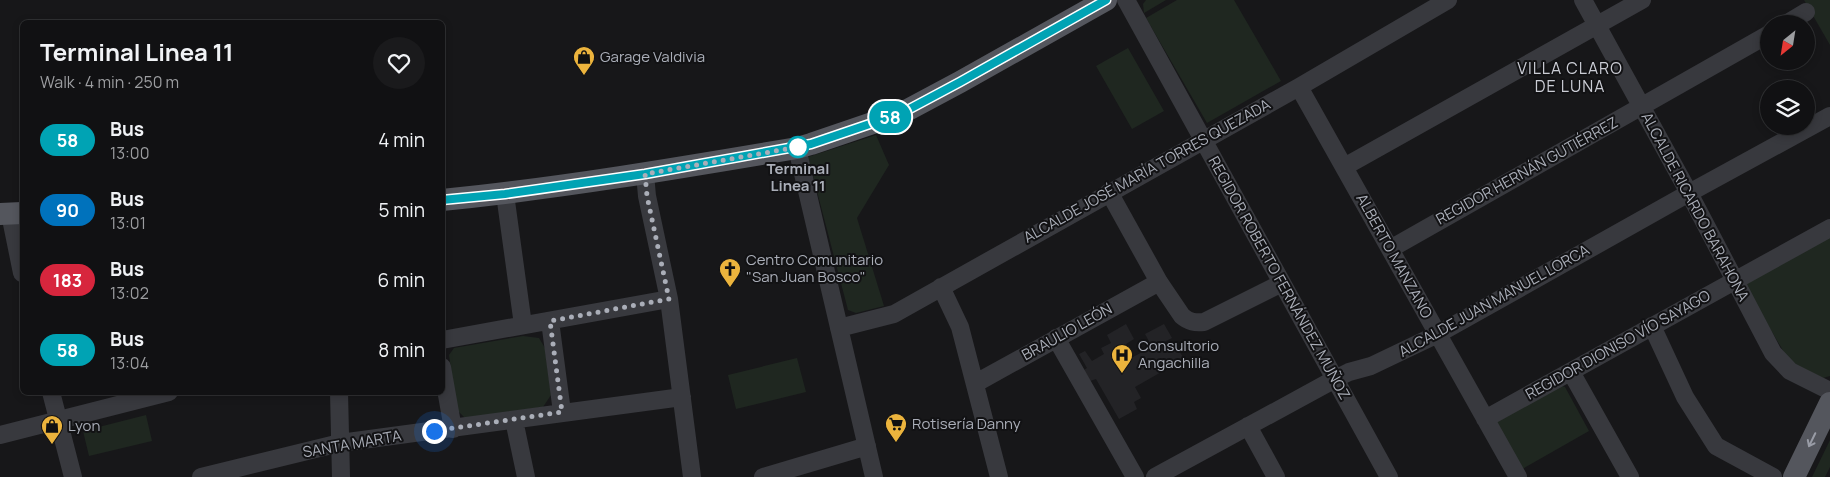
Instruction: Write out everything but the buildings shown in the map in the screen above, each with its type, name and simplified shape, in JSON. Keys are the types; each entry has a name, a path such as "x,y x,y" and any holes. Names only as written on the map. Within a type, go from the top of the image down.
{"main road":[{"path":"445,200 505,194 645,174 797,148 902,113 1106,0"},
{"path":"1794,477 1830,404"}],"street":[{"name":"REGIDOR ROBERTO FERNÁNDEZ MUÑOZ","path":"1126,0 1389,477"},
{"name":"ALCALDE JOSÉ MARÍA TORRES QUEZADA","path":"839,328 894,314 1299,87 1448,0"},
{"name":"ALCALDE RICARDO BARAHONA","path":"1583,0 1689,193 1773,353 1790,371 1830,391"},
{"path":"1344,167 1642,0"},
{"path":"1801,15 1806,12"},
{"name":"REGIDOR HERNÁN GUTIÉRREZ","path":"1390,249 1760,39"},
{"name":"ALBERTO MANZANO","path":"1299,87 1518,477"},
{"name":"ALCALDE JUAN MANUEL LORCA","path":"1159,476 1335,379 1371,366 1438,334 1830,116"},
{"path":"797,148 874,477"},
{"path":"645,174 647,196 669,299 692,477"},
{"path":"1109,192 1159,282 1182,316 1192,322 1204,322 1282,283"},
{"path":"505,194 523,325"},
{"path":"11,214 20,261"},
{"name":"REGIDOR DIONISO VÍO SAYAGO","path":"1485,419 1830,228"},
{"name":"BRAULIO LEÓN","path":"976,383 1159,282"},
{"path":"941,287 960,327 999,477"},
{"path":"445,339 669,299"},
{"path":"550,321 562,412"},
{"path":"1652,326 1685,397 1716,446 1773,477"},
{"path":"1056,338 1135,477"},
{"path":"1571,372 1630,477"},
{"path":"445,384 453,429"},
{"path":"52,395 73,477"},
{"path":"0,435 158,395"},
{"path":"339,395 341,477"},
{"name":"SANTA MARTA","path":"202,477 340,443 682,397"},
{"path":"514,420 526,477"},
{"path":"1248,426 1276,477"},
{"path":"763,477 867,446"}],"shaded area":[{"path":"1146,0 1166,0 1144,13 1143,4"},
{"path":"1177,0 1234,0 1281,81 1207,123 1146,18"},
{"path":"1804,0 1830,0 1830,45 1815,19 1815,15 1813,15"},
{"path":"1128,48 1164,111 1132,129 1096,66"},
{"path":"876,135 889,165 857,218 884,306 856,313 848,310 808,157"},
{"path":"1830,232 1830,376 1823,378 1795,366 1788,359 1742,281"},
{"name":"Consultorio Angachilla","path":"1126,324 1134,339 1126,344 1133,357 1152,347 1145,334 1164,324 1172,338 1162,343 1166,349 1175,344 1184,359 1135,387 1141,398 1134,402 1137,409 1119,419 1096,379 1090,381 1084,370 1087,368 1079,354 1085,351 1092,361 1104,354 1101,348 1111,343 1107,335"},
{"path":"523,336 539,338 545,348 551,395 543,407 465,418 457,410 449,355 454,348"},
{"path":"797,358 806,392 736,409 728,375"},
{"path":"1559,385 1565,387 1589,431 1517,472 1492,425"},
{"path":"146,415 152,441 89,456 83,431"},
{"path":"1830,440 1830,467 1825,477 1812,477"}],"bus line":[{"name":"58","path":"445,200 505,194 645,174 811,144 902,113 1106,0"}],"place":[{"name":"Garage Valdivia","path":"584,76"},
{"name":"Terminal Linea 11","path":"798,147"},
{"name":"Centro Comunitario \"San Juan Bosco\"","path":"730,288"},
{"name":"Consultorio Angachilla","path":"1122,374"},
{"name":"Rotisería Danny","path":"896,443"},
{"name":"Lyon","path":"52,445"}],"district":[{"name":"VILLA CLARO DE LUNA","path":"1570,77"}],"route":[{"path":"434,431 562,412 550,321 669,299 647,196 645,174 798,147"}]}
